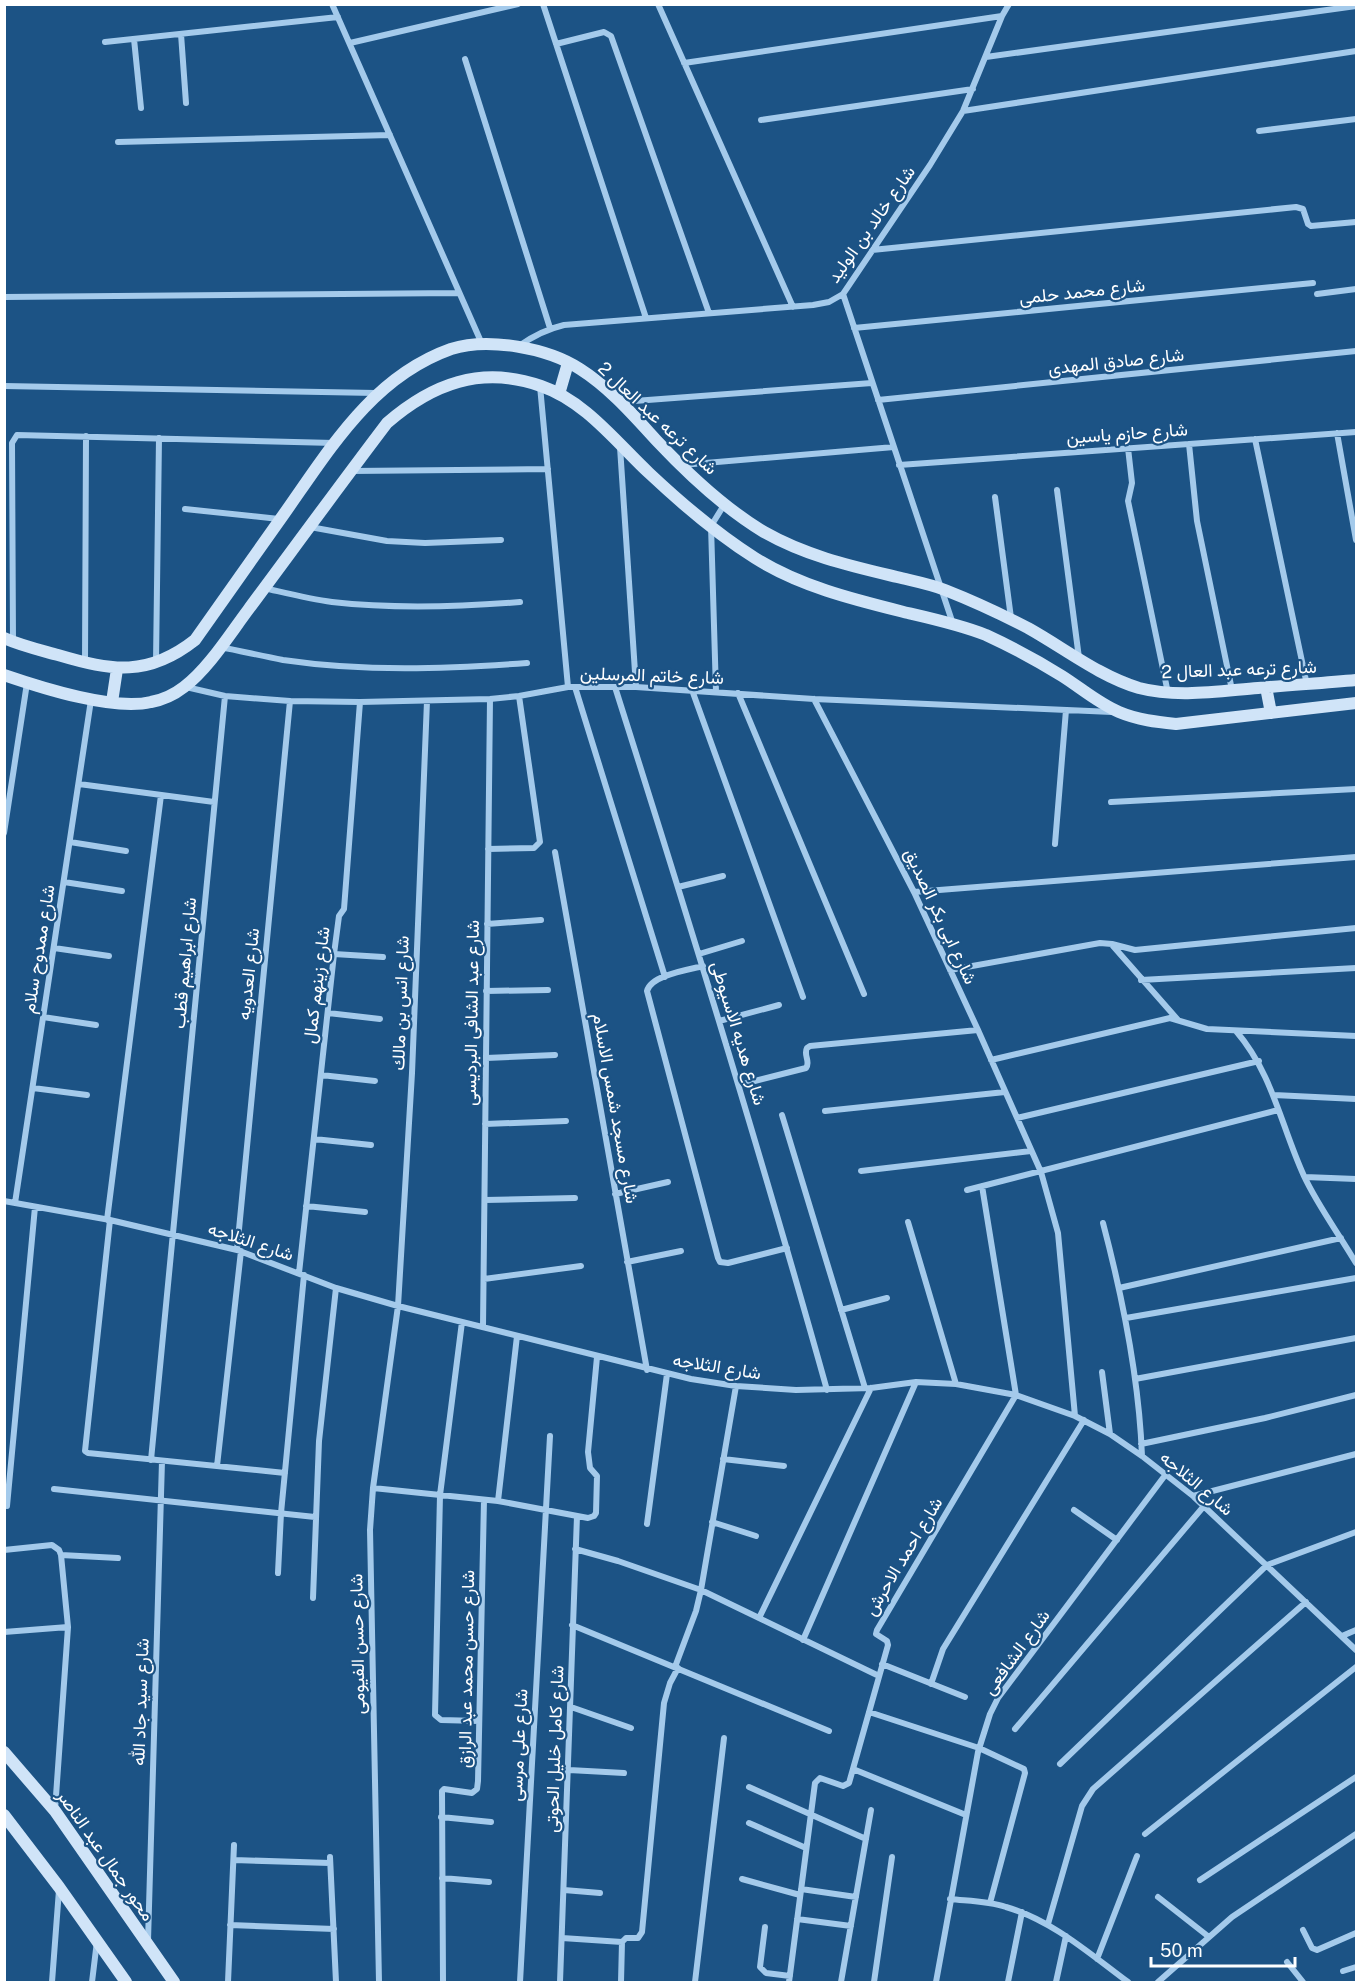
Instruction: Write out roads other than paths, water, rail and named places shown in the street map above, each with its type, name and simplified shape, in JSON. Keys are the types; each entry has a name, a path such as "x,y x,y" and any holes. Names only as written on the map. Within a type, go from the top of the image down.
{"street":[{"path":"332,4 482,344"},
{"path":"350,43 518,4"},
{"path":"543,4 646,318"},
{"path":"658,4 793,307"},
{"name":"شارع خالد بن الوليد","path":"518,347 533,336 550,328 564,325 793,307 829,302 843,294 930,165 963,111 1009,4"},
{"path":"986,57 1356,6"},
{"path":"684,63 1002,16"},
{"path":"105,42 338,17"},
{"path":"556,44 604,32 611,36 708,314"},
{"path":"181,34 186,103"},
{"path":"134,39 141,108"},
{"path":"963,111 1356,51"},
{"path":"465,59 550,328"},
{"path":"761,120 973,88"},
{"path":"1259,131 1356,119"},
{"path":"118,142 390,135"},
{"path":"872,250 1296,207 1303,209 1311,226 1356,222"},
{"name":"شارع محمد حلمى","path":"854,328 1312,283"},
{"path":"1317,294 1356,289"},
{"path":"4,297 459,293"},
{"path":"843,294 953,624"},
{"name":"شارع ترعه عبد العال 2","path":"9,640 85,663 117,669 136,668 177,654 195,640 360,409 376,393 426,360 453,348 482,344 518,347 552,356 580,369 621,403 680,465 724,504 763,532 816,557 941,588 1011,620 1108,674 1137,687 1168,694 1356,680"},
{"name":"شارع صادق المهدى","path":"878,400 1356,351"},
{"path":"558,394 568,363"},
{"path":"4,675 27,683 112,702 151,702 169,696 185,686 219,647 387,423 408,405 431,391 458,382 486,377 513,379 540,386 558,394 589,415 649,473 711,526 756,558 801,581 849,598 953,624 985,635 1024,654 1119,712 1147,722 1176,724 1356,703"},
{"path":"621,403 872,382"},
{"path":"4,386 376,393"},
{"path":"540,386 572,687 665,977"},
{"name":"شارع حازم ياسين","path":"899,465 1356,432"},
{"path":"1337,433 1356,540"},
{"path":"9,640 12,441 17,435 334,443"},
{"path":"85,663 86,436"},
{"path":"156,662 159,438"},
{"path":"1255,439 1306,685"},
{"path":"619,443 636,687"},
{"path":"1190,444 1197,521 1232,690"},
{"path":"680,465 894,447"},
{"path":"1128,448 1132,483 1128,501 1168,694"},
{"path":"351,471 548,469"},
{"path":"1057,490 1079,658"},
{"path":"995,497 1011,620"},
{"path":"716,692 711,526 724,504"},
{"path":"185,509 280,519"},
{"path":"310,527 387,541 425,543 501,540"},
{"path":"264,588 330,602 393,607 456,607 520,602"},
{"path":"219,647 284,660 344,666 466,668 527,663"},
{"path":"112,702 117,669"},
{"path":"4,833 27,683"},
{"name":"شارع خاتم المرسلين","path":"185,686 225,696 290,701 490,699 572,687 636,687 814,699 1119,712"},
{"name":"شارع هديه الاسيوطى","path":"615,687 739,1085 827,1390"},
{"path":"1266,687 1271,713"},
{"path":"692,690 803,997"},
{"path":"738,693 864,994"},
{"name":"شارع ابراهيم قطب","path":"174,1234 225,696"},
{"path":"488,849 534,848 540,842 519,696"},
{"name":"شارع ممدوح سلام","path":"15,1203 92,699"},
{"name":"شارع عبد الشافى البرديسى","path":"483,1328 490,699"},
{"name":"شارع ابى بكر الصديق","path":"814,699 914,892 1041,1172 1058,1233 1075,1416"},
{"name":"شارع العدويه","path":"217,1466 290,701"},
{"name":"شارع انس بن مالك","path":"398,1306 412,1073 427,701"},
{"name":"شارع زينهم كمال","path":"278,1573 306,1206 334,954 339,916 344,909 360,702"},
{"path":"1055,844 1066,710"},
{"path":"79,784 214,802"},
{"path":"1111,802 1356,789"},
{"path":"161,795 108,1220 84,1447 88,1453 285,1473"},
{"path":"70,842 126,851"},
{"name":"شارع مسجد شمس الاسلام","path":"555,852 647,1370"},
{"path":"914,892 1356,857"},
{"path":"678,887 723,876"},
{"path":"64,882 122,891"},
{"path":"488,924 541,920"},
{"path":"951,970 1101,943 1135,950 1356,928"},
{"path":"699,954 742,941"},
{"path":"1112,944 1178,1020"},
{"path":"54,948 110,956"},
{"path":"334,954 383,957"},
{"path":"703,966 652,982 647,991 718,1258 720,1262 728,1263 787,1248"},
{"path":"1142,980 1356,969"},
{"path":"486,992 548,990"},
{"path":"719,1021 779,1005"},
{"path":"328,1013 381,1019"},
{"path":"43,1017 96,1025"},
{"path":"991,1060 1164,1019 1178,1020 1207,1029 1356,1036"},
{"path":"739,1085 806,1068 808,1062 805,1052 810,1046 978,1030"},
{"path":"1236,1031 1259,1061 1305,1177 1356,1263"},
{"path":"486,1058 555,1055"},
{"path":"1017,1118 1259,1061"},
{"path":"321,1075 375,1081"},
{"path":"33,1088 87,1095"},
{"path":"825,1111 1005,1092"},
{"path":"1274,1095 1356,1098"},
{"path":"967,1190 1278,1110"},
{"path":"759,1618 868,1388 841,1310 782,1115"},
{"path":"485,1124 567,1121"},
{"path":"314,1139 371,1145"},
{"path":"861,1172 1031,1151"},
{"path":"1305,1177 1356,1179"},
{"path":"615,1194 668,1182"},
{"path":"982,1186 1016,1395"},
{"path":"485,1200 575,1198"},
{"name":"شارع الثلاجه","path":"4,1201 108,1220 239,1250 336,1288 398,1306 667,1374 736,1386 786,1390 868,1388 916,1382 956,1384 1016,1395 1084,1420 1110,1434 1142,1456 1194,1496 1356,1650"},
{"path":"306,1206 365,1212"},
{"path":"7,1506 35,1207"},
{"path":"908,1222 956,1384"},
{"path":"1103,1222 1126,1318 1135,1379 1142,1456"},
{"path":"151,1460 174,1234"},
{"path":"1119,1288 1341,1238"},
{"path":"627,1262 681,1251"},
{"path":"484,1279 581,1266"},
{"path":"1126,1318 1356,1278"},
{"path":"313,1598 315,1517 323,1397 336,1288"},
{"path":"841,1310 886,1298"},
{"name":"شارع حسن الفيومى","path":"379,1983 370,1584 373,1488 398,1306"},
{"path":"462,1322 440,1495 435,1715 441,1720 479,1721"},
{"path":"498,1501 517,1336"},
{"path":"1135,1379 1356,1338"},
{"path":"373,1488 498,1501 592,1518 596,1513 597,1476 590,1468 588,1452 597,1357"},
{"path":"1102,1372 1110,1434"},
{"path":"647,1524 667,1374"},
{"path":"803,1640 916,1382"},
{"path":"621,1983 622,1942 626,1938 638,1938 642,1932 664,1703 696,1611 736,1386"},
{"name":"شارع احمد الاحرش","path":"853,1769 888,1643 876,1634 877,1630 1016,1395"},
{"path":"1142,1444 1265,1418 1356,1395"},
{"path":"931,1684 943,1649 1084,1420"},
{"name":"شارع على مرسى","path":"520,1983 550,1436"},
{"path":"1194,1496 1356,1454"},
{"path":"723,1459 784,1466"},
{"name":"شارع سيد جاد الله","path":"148,1945 162,1461"},
{"name":"شارع الشافعى","path":"936,1983 979,1748 990,1714 998,1698 1166,1474"},
{"path":"54,1489 315,1517"},
{"name":"شارع حسن محمد عبد الرازق","path":"443,1983 441,1816 443,1789 472,1792 477,1789 484,1500"},
{"path":"1015,1729 1204,1506"},
{"path":"1074,1510 1117,1540"},
{"name":"شارع كامل خليل الحوتى","path":"560,1983 577,1516"},
{"path":"712,1522 756,1536"},
{"path":"1060,1764 1267,1565 1356,1533"},
{"path":"4,1550 52,1545 59,1550 61,1555 68,1628 55,1810"},
{"path":"575,1549 618,1561 700,1590 879,1676"},
{"path":"61,1555 118,1558"},
{"path":"1048,1924 1083,1806 1099,1782 1306,1602"},
{"path":"572,1625 829,1731"},
{"path":"4,1632 68,1628"},
{"path":"1342,1636 1356,1630"},
{"path":"882,1664 965,1697"},
{"path":"1144,1834 1356,1667"},
{"path":"571,1707 631,1728"},
{"path":"869,1712 979,1748 1024,1769 1025,1773 990,1903"},
{"path":"695,1983 724,1738"},
{"name":"محور جمال عبد الناصر","path":"4,1752 55,1810 174,1983"},
{"path":"765,1927 760,1967 766,1973 789,1979 817,1780 823,1779 846,1786 853,1769 966,1815"},
{"path":"568,1770 624,1773"},
{"path":"1200,1880 1356,1777"},
{"path":"749,1787 866,1839"},
{"path":"840,1983 872,1810"},
{"path":"4,1815 59,1887 126,1983"},
{"path":"441,1816 491,1822"},
{"path":"749,1823 806,1848"},
{"path":"1158,1983 1209,1937 1253,1902 1356,1834"},
{"path":"228,1983 234,1845"},
{"path":"1096,1959 1137,1856"},
{"path":"874,1983 892,1857"},
{"path":"234,1860 330,1860 336,1983"},
{"path":"442,1878 489,1882"},
{"path":"742,1879 800,1892 856,1897"},
{"path":"52,1983 59,1887"},
{"path":"564,1890 600,1893"},
{"path":"1158,1897 1209,1937"},
{"path":"950,1899 990,1903 1022,1912 1048,1924 1128,1983"},
{"path":"1008,1983 1022,1912"},
{"path":"797,1919 851,1926"},
{"path":"230,1925 334,1929"},
{"path":"1302,1930 1312,1948 1317,1950 1356,1933"},
{"path":"1056,1983 1066,1936"},
{"path":"562,1938 622,1942"},
{"path":"92,1983 97,1940"},
{"path":"1287,1962 1303,1983"},
{"path":"1343,1971 1356,1967"}]}
